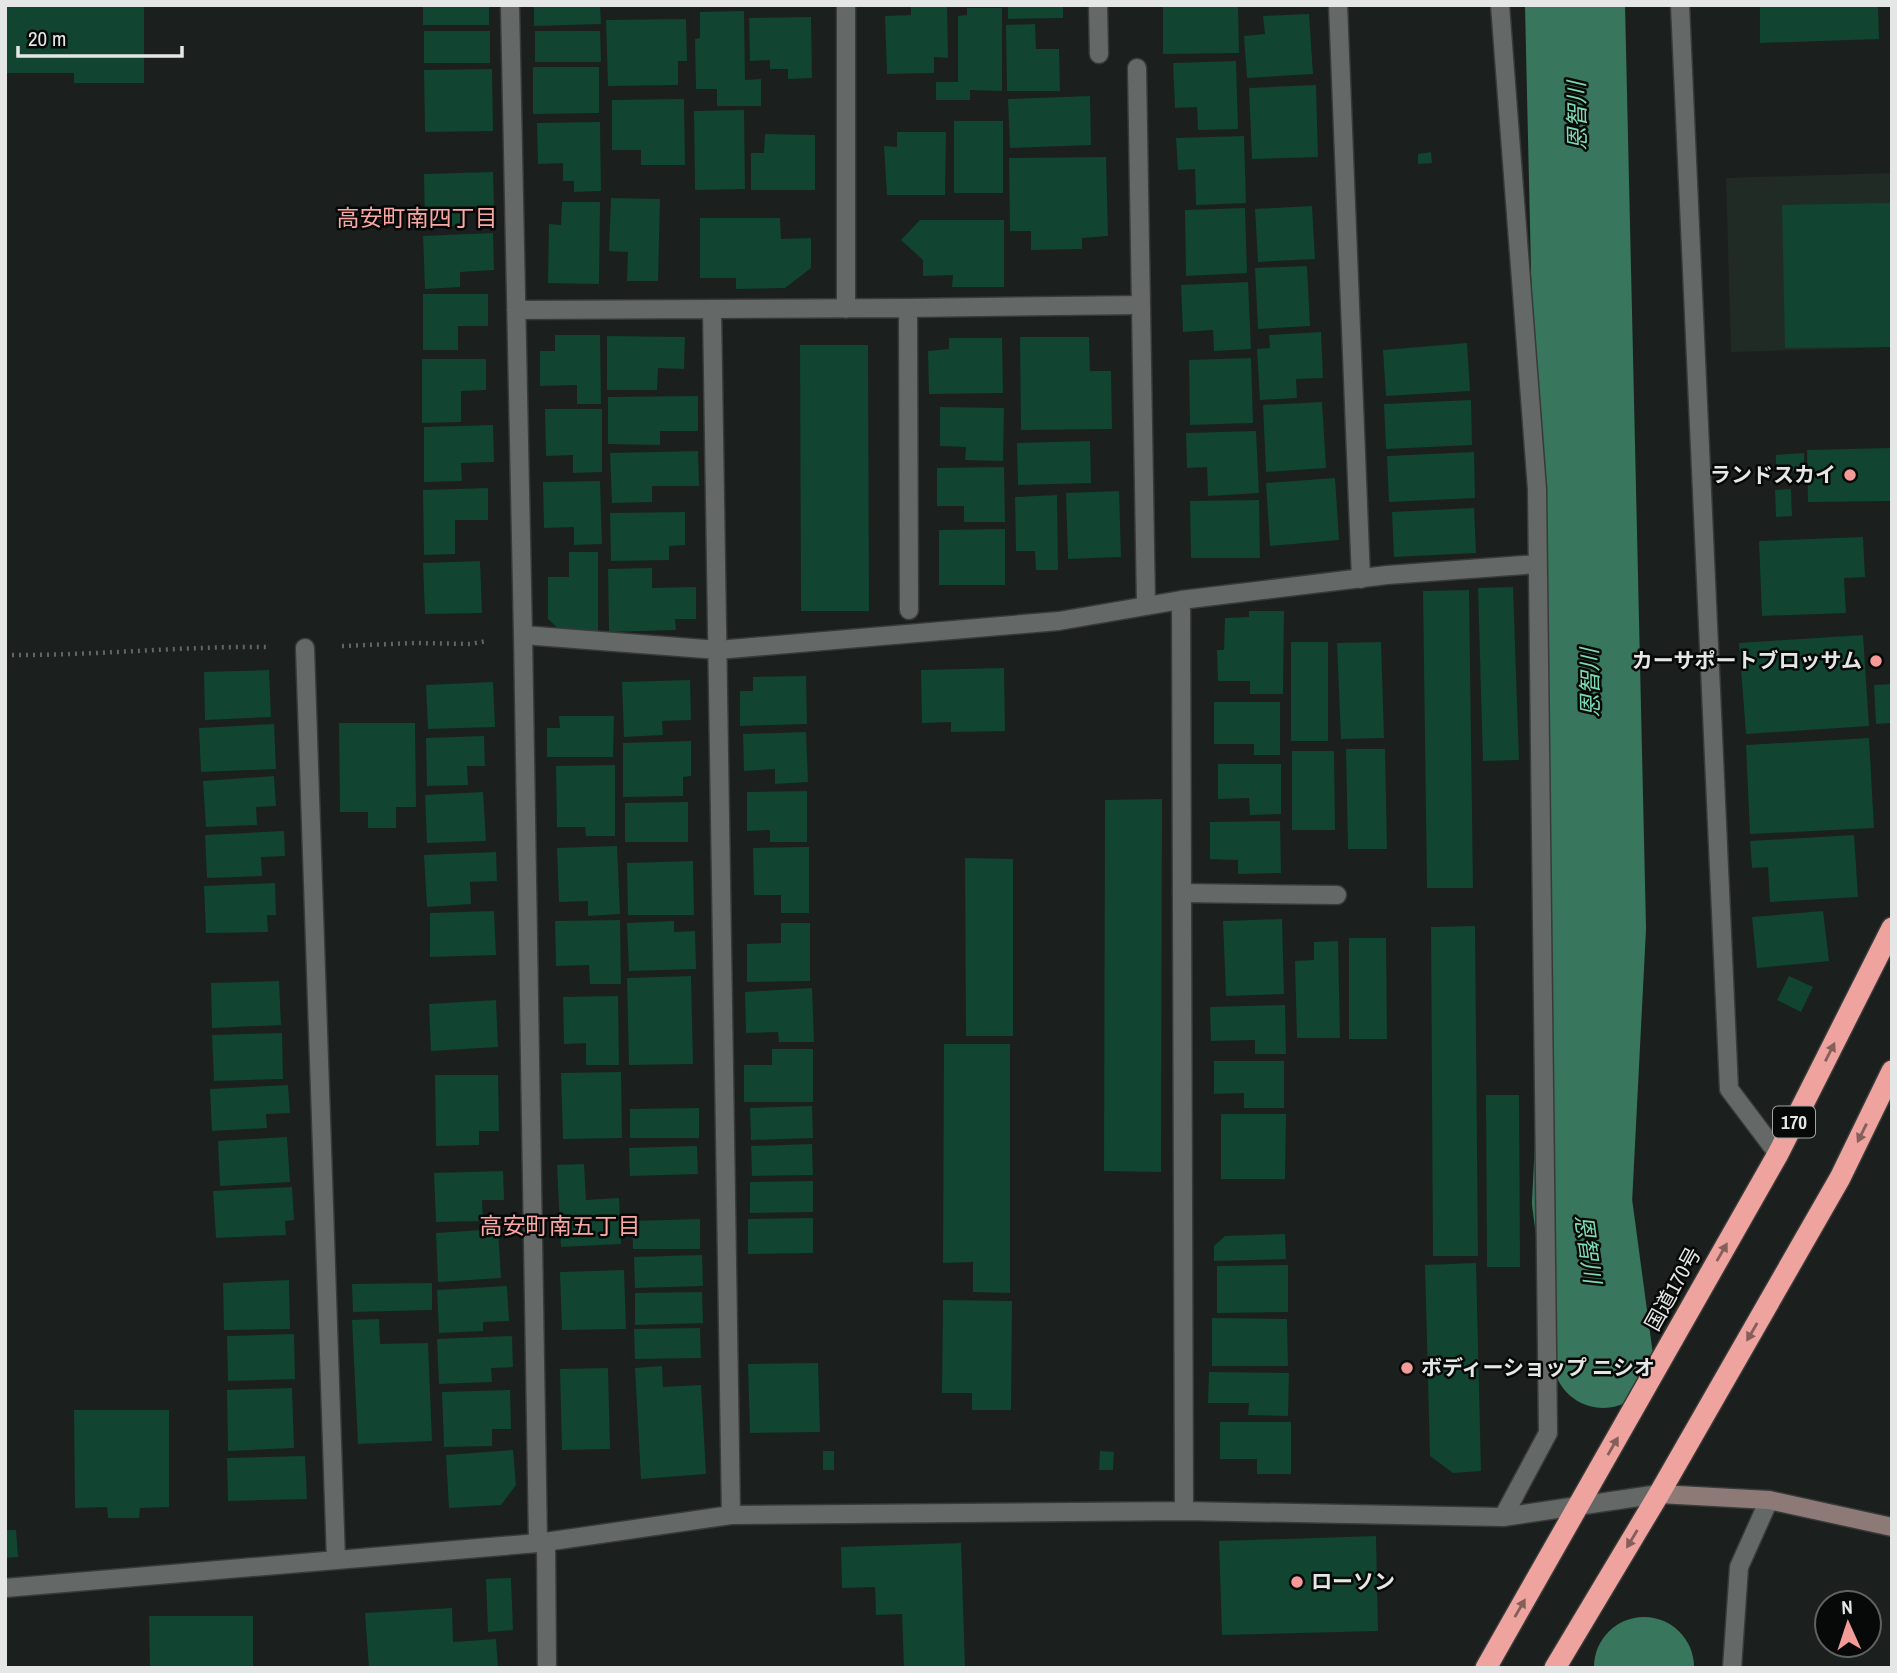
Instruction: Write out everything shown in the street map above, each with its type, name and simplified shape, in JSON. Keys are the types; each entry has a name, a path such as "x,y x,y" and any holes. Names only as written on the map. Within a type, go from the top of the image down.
{"highway":[{"name":"国道170号","path":"1486,1668 1778,1154 1892,928"},
{"path":"1555,1668 1660,1494 1840,1178 1892,1071"}],"street":[{"path":"510,5 542,1542 547,1668"},
{"path":"846,5 846,309"},
{"path":"1098,5 1099,54"},
{"path":"1338,5 1361,579"},
{"path":"1500,5 1537,489 1548,1433 1503,1517"},
{"path":"1680,5 1729,1089 1778,1154"},
{"path":"1137,68 1146,606"},
{"path":"516,310 908,309 1140,304"},
{"path":"712,309 731,1515"},
{"path":"908,309 909,610"},
{"path":"523,635 718,650 1059,621 1181,600 1361,579 1538,564"},
{"path":"1181,600 1184,1511"},
{"path":"305,648 336,1560"},
{"path":"1182,893 1336,895"},
{"path":"5,1588 542,1542 731,1515 1184,1511 1503,1517 1660,1494 1769,1500 1892,1528"},
{"path":"1732,1668 1739,1567 1769,1500"}],"shaded area":[{"path":"1892,173 1892,347 1731,352 1726,178"}],"building":[{"path":"5,5 144,5 144,83 74,83 74,73 5,73"},
{"path":"423,5 489,5 489,25 423,25"},
{"path":"534,5 600,5 601,24 534,26"},
{"path":"911,5 947,5 948,58 934,57 934,73 887,74 885,16 911,15"},
{"path":"1008,5 1063,5 1063,18 1008,19"},
{"path":"1760,5 1878,5 1879,39 1760,43"},
{"path":"1238,6 1239,53 1163,54 1163,7"},
{"path":"967,8 1002,8 1002,91 970,90 970,100 936,100 936,82 958,82 958,16 967,15"},
{"path":"744,11 745,80 761,79 761,106 717,106 717,89 696,89 695,39 700,38 700,12"},
{"path":"1309,14 1313,74 1247,78 1244,36 1265,34 1263,16"},
{"path":"811,17 812,78 788,79 788,69 770,69 770,60 750,61 749,18"},
{"path":"686,19 687,61 678,61 678,85 608,86 606,20"},
{"path":"1035,24 1036,49 1059,49 1060,91 1007,91 1006,25"},
{"path":"424,31 490,31 490,63 424,63"},
{"path":"535,31 600,31 601,62 535,62"},
{"path":"1236,61 1238,129 1198,130 1197,107 1175,108 1173,63"},
{"path":"533,67 599,67 599,113 533,114"},
{"path":"492,69 493,131 425,132 424,70"},
{"path":"1316,85 1318,157 1252,159 1249,88"},
{"path":"1090,96 1091,145 1010,148 1008,99"},
{"path":"684,99 685,165 641,165 641,150 612,150 612,100"},
{"path":"744,110 745,189 695,190 694,111"},
{"path":"954,121 1003,121 1003,193 954,193"},
{"path":"600,122 601,191 574,192 574,181 563,181 563,163 538,164 537,123"},
{"path":"897,132 946,132 945,195 887,195 884,146 897,147"},
{"path":"765,134 815,135 815,190 751,190 751,153 764,153"},
{"path":"1244,136 1246,203 1196,205 1195,169 1178,170 1176,138"},
{"path":"1431,152 1432,163 1418,164 1418,154"},
{"path":"1106,157 1108,236 1082,238 1082,249 1031,250 1031,231 1010,231 1009,158"},
{"path":"493,172 494,206 464,207 465,226 425,227 424,174"},
{"path":"611,198 660,199 658,281 627,281 628,252 609,251"},
{"path":"562,202 600,202 599,284 548,283 549,224 561,225"},
{"path":"1892,203 1892,347 1785,348 1782,205"},
{"path":"1312,206 1315,259 1258,262 1255,209"},
{"path":"1245,208 1247,273 1186,276 1185,210"},
{"path":"700,218 780,218 781,239 811,238 811,268 785,288 736,289 736,278 700,278"},
{"path":"920,220 1004,220 1004,287 952,287 953,275 923,276 923,260 901,240"},
{"path":"493,233 494,270 460,272 460,287 425,289 423,236"},
{"path":"1307,266 1310,326 1258,329 1255,268"},
{"path":"1248,282 1251,349 1214,351 1213,330 1183,332 1181,285"},
{"path":"423,294 488,294 488,326 458,326 458,350 423,350"},
{"path":"1321,332 1323,378 1296,379 1297,398 1260,400 1257,349 1270,348 1269,335"},
{"path":"555,335 600,335 601,404 577,404 577,385 540,386 540,351 555,351"},
{"path":"607,336 685,337 684,369 658,368 657,390 607,390"},
{"path":"1020,337 1089,337 1090,371 1111,371 1112,429 1021,430"},
{"path":"949,338 1002,338 1003,393 929,394 928,351 949,349"},
{"path":"1467,343 1470,391 1386,396 1383,350"},
{"path":"800,345 868,345 869,611 801,611"},
{"path":"1251,358 1253,423 1190,425 1189,360"},
{"path":"422,359 486,359 486,390 461,391 461,422 422,423"},
{"path":"698,396 698,431 660,431 660,445 608,444 608,397"},
{"path":"1471,400 1472,445 1386,449 1384,404"},
{"path":"1322,402 1326,468 1266,472 1263,405"},
{"path":"940,407 1004,408 1003,461 965,460 966,447 940,446"},
{"path":"545,409 602,409 602,472 573,473 573,455 546,456"},
{"path":"493,425 494,462 461,463 462,481 424,482 424,427"},
{"path":"1256,431 1259,493 1208,496 1207,467 1187,468 1186,433"},
{"path":"1090,441 1091,483 1018,485 1017,443"},
{"name":"ランドスカイ","path":"1892,448 1892,501 1808,502 1807,450"},
{"path":"698,451 699,486 652,486 652,502 612,503 610,453"},
{"path":"1474,452 1475,498 1389,502 1387,456"},
{"path":"1804,453 1804,470 1776,471 1776,455"},
{"path":"1004,467 1005,522 964,522 964,506 937,506 937,468"},
{"path":"1335,478 1339,540 1270,546 1266,483"},
{"path":"600,481 602,544 574,545 574,527 544,528 543,482"},
{"path":"488,488 488,520 455,520 455,554 424,555 423,490"},
{"path":"1791,489 1792,516 1776,517 1775,490"},
{"path":"1119,491 1121,557 1068,559 1066,493"},
{"path":"1057,495 1058,570 1036,570 1035,551 1016,551 1015,497"},
{"path":"1259,500 1260,558 1191,558 1190,501"},
{"path":"1474,508 1476,553 1394,557 1392,512"},
{"path":"685,512 685,545 669,546 669,560 611,561 610,513"},
{"path":"1005,529 1005,585 939,585 939,530"},
{"path":"1863,537 1865,577 1844,578 1846,613 1762,616 1759,541"},
{"path":"569,552 598,552 598,631 561,631 548,619 548,577 569,577"},
{"path":"480,561 482,613 425,614 423,563"},
{"path":"652,568 652,588 696,587 696,619 675,619 676,630 609,632 608,569"},
{"path":"1513,587 1519,760 1483,761 1478,588"},
{"path":"1469,590 1473,888 1427,888 1423,591"},
{"path":"1249,611 1284,611 1283,694 1250,694 1250,681 1218,681 1217,650 1224,650 1225,618 1249,617"},
{"path":"1863,635 1869,726 1746,734 1739,643"},
{"path":"1291,642 1328,642 1328,741 1291,741"},
{"path":"1381,642 1384,738 1341,739 1337,643"},
{"path":"1004,668 1005,731 951,732 951,722 922,723 921,670"},
{"path":"269,670 271,717 205,720 204,672"},
{"path":"806,676 807,724 740,726 740,691 753,691 753,677"},
{"path":"690,680 691,720 662,721 663,735 624,737 622,682"},
{"path":"493,682 495,727 428,729 426,685"},
{"path":"1892,684 1892,723 1876,724 1874,685"},
{"path":"1214,702 1280,702 1280,755 1254,755 1254,744 1214,744"},
{"path":"559,716 614,716 613,757 547,757 547,728 560,728"},
{"path":"339,723 415,723 416,807 396,807 396,828 368,828 368,812 340,812"},
{"path":"274,724 276,769 201,772 199,728"},
{"path":"806,732 808,782 775,784 775,769 744,771 743,734"},
{"path":"484,736 485,766 467,766 468,785 427,786 426,738"},
{"path":"1869,738 1874,828 1750,834 1746,745"},
{"path":"691,741 691,776 683,777 683,796 623,797 623,743"},
{"path":"1346,749 1385,749 1387,849 1348,849"},
{"path":"1292,751 1334,751 1335,830 1292,830"},
{"path":"1218,764 1281,764 1281,814 1250,815 1249,798 1218,799"},
{"path":"615,765 615,836 586,836 585,827 557,827 556,766"},
{"path":"274,776 276,806 256,807 257,825 206,827 203,781"},
{"path":"807,791 807,842 770,842 770,830 747,831 747,792"},
{"path":"483,792 486,841 427,843 425,795"},
{"path":"1162,799 1161,1172 1104,1171 1105,800"},
{"path":"688,802 688,842 625,842 625,803"},
{"path":"1280,821 1281,873 1238,874 1238,860 1210,859 1210,822"},
{"path":"284,831 285,856 261,857 262,876 207,878 205,835"},
{"path":"1854,835 1858,897 1770,902 1768,867 1752,868 1750,841"},
{"path":"617,846 620,914 588,916 588,901 559,902 557,848"},
{"path":"809,847 809,913 781,913 781,895 754,895 753,848"},
{"path":"496,852 497,881 470,882 471,904 427,907 424,855"},
{"path":"965,858 1013,859 1013,1036 966,1036"},
{"path":"693,861 694,915 628,915 627,863"},
{"path":"275,883 276,915 267,915 268,932 206,933 204,886"},
{"path":"494,911 496,955 430,957 430,913"},
{"path":"1823,911 1829,961 1757,968 1752,917"},
{"path":"1282,919 1284,994 1226,996 1223,921"},
{"path":"620,920 621,984 590,984 589,965 556,966 555,921"},
{"path":"674,921 674,932 695,931 696,969 629,971 627,923"},
{"path":"781,923 810,923 810,981 747,982 747,944 781,943"},
{"path":"1475,926 1478,1256 1433,1256 1431,927"},
{"path":"1349,938 1386,938 1387,1039 1349,1039"},
{"path":"1338,941 1340,1038 1297,1038 1295,961 1314,960 1314,942"},
{"path":"691,976 693,1064 629,1065 627,978"},
{"path":"1789,976 1813,987 1801,1012 1777,1000"},
{"path":"279,981 281,1025 212,1028 211,983"},
{"path":"812,988 814,1042 779,1042 778,1032 746,1033 745,992"},
{"path":"618,996 619,1065 586,1065 586,1043 564,1044 563,997"},
{"path":"496,1000 498,1047 431,1051 429,1004"},
{"path":"1285,1005 1286,1054 1255,1054 1255,1040 1211,1041 1210,1007"},
{"path":"282,1033 283,1079 214,1081 212,1035"},
{"path":"944,1044 1010,1044 1010,1293 973,1292 973,1262 943,1263"},
{"path":"772,1049 813,1049 813,1102 744,1102 744,1065 772,1065"},
{"path":"1214,1061 1284,1061 1284,1108 1244,1108 1244,1093 1214,1094"},
{"path":"621,1072 622,1138 563,1139 561,1073"},
{"path":"435,1075 498,1075 499,1131 479,1131 479,1145 436,1146"},
{"path":"288,1085 290,1113 266,1114 267,1128 212,1131 210,1089"},
{"path":"1486,1095 1519,1095 1520,1267 1487,1267"},
{"path":"812,1106 813,1138 751,1140 750,1108"},
{"path":"699,1108 699,1138 630,1138 630,1109"},
{"path":"1221,1114 1286,1114 1285,1179 1221,1179"},
{"path":"287,1137 290,1182 220,1186 218,1141"},
{"path":"812,1144 813,1175 752,1176 751,1146"},
{"path":"697,1146 698,1174 630,1176 629,1148"},
{"path":"584,1164 586,1200 619,1198 621,1244 561,1247 557,1165"},
{"path":"503,1171 504,1200 482,1200 483,1221 436,1222 434,1173"},
{"path":"813,1181 813,1212 750,1213 750,1182"},
{"path":"292,1187 294,1220 285,1221 286,1235 216,1238 213,1191"},
{"path":"813,1218 813,1253 748,1254 748,1219"},
{"path":"700,1219 700,1249 633,1249 632,1221"},
{"path":"498,1229 501,1278 438,1282 436,1233"},
{"path":"1285,1234 1286,1259 1214,1261 1214,1246 1225,1236"},
{"path":"702,1255 703,1286 635,1288 634,1257"},
{"path":"1476,1263 1481,1471 1453,1473 1430,1456 1425,1265"},
{"path":"1288,1265 1288,1312 1217,1313 1217,1266"},
{"path":"624,1270 626,1329 562,1330 560,1272"},
{"path":"289,1280 290,1329 224,1330 223,1283"},
{"path":"432,1283 432,1310 353,1312 352,1284"},
{"path":"507,1286 509,1321 483,1322 483,1331 439,1333 437,1290"},
{"path":"702,1292 703,1323 635,1325 635,1293"},
{"path":"943,1300 1012,1301 1011,1410 972,1410 972,1393 942,1393"},
{"path":"1212,1318 1287,1319 1288,1366 1212,1366"},
{"path":"379,1319 380,1344 428,1343 432,1441 358,1444 352,1320"},
{"path":"700,1328 701,1358 635,1359 634,1329"},
{"path":"294,1334 295,1379 228,1381 227,1336"},
{"path":"512,1336 513,1367 491,1368 492,1382 439,1384 437,1339"},
{"path":"818,1363 820,1432 750,1433 748,1364"},
{"path":"662,1366 663,1387 701,1385 706,1474 641,1479 635,1368"},
{"path":"608,1368 610,1449 562,1450 560,1369"},
{"path":"1209,1372 1289,1373 1288,1416 1248,1415 1249,1403 1208,1403"},
{"path":"292,1388 294,1448 228,1451 227,1390"},
{"path":"510,1390 511,1429 492,1429 492,1446 444,1447 442,1392"},
{"path":"74,1410 169,1410 169,1507 140,1508 139,1518 108,1518 107,1507 75,1508"},
{"path":"1220,1422 1291,1422 1291,1474 1257,1474 1257,1459 1220,1459"},
{"path":"513,1450 516,1485 501,1505 449,1508 446,1455"},
{"path":"823,1451 834,1451 834,1470 823,1470"},
{"path":"1100,1451 1114,1452 1113,1470 1099,1470"},
{"path":"305,1456 307,1499 228,1501 227,1458"},
{"path":"5,1530 16,1530 18,1557 5,1558"},
{"path":"1376,1536 1378,1631 1222,1635 1219,1541"},
{"path":"961,1543 965,1668 904,1668 902,1614 876,1615 875,1587 842,1588 841,1547"},
{"path":"511,1578 513,1630 488,1632 486,1579"},
{"path":"452,1608 453,1642 496,1639 498,1668 369,1668 365,1613"},
{"path":"149,1616 253,1616 253,1668 150,1668"}],"waterway":[{"name":"恩智川","path":"1575,5 1596,928 1582,1202 1603,1358"}],"place":[{"name":"ランドスカイ","path":"1850,475"},
{"name":"カーサポートブロッサム","path":"1876,661"},
{"name":"ボディーショップ ニシオ","path":"1407,1368"},
{"name":"ローソン","path":"1297,1582"}],"district":[{"name":"高安町南四丁目","path":"417,218"},
{"name":"高安町南五丁目","path":"560,1226"}]}
